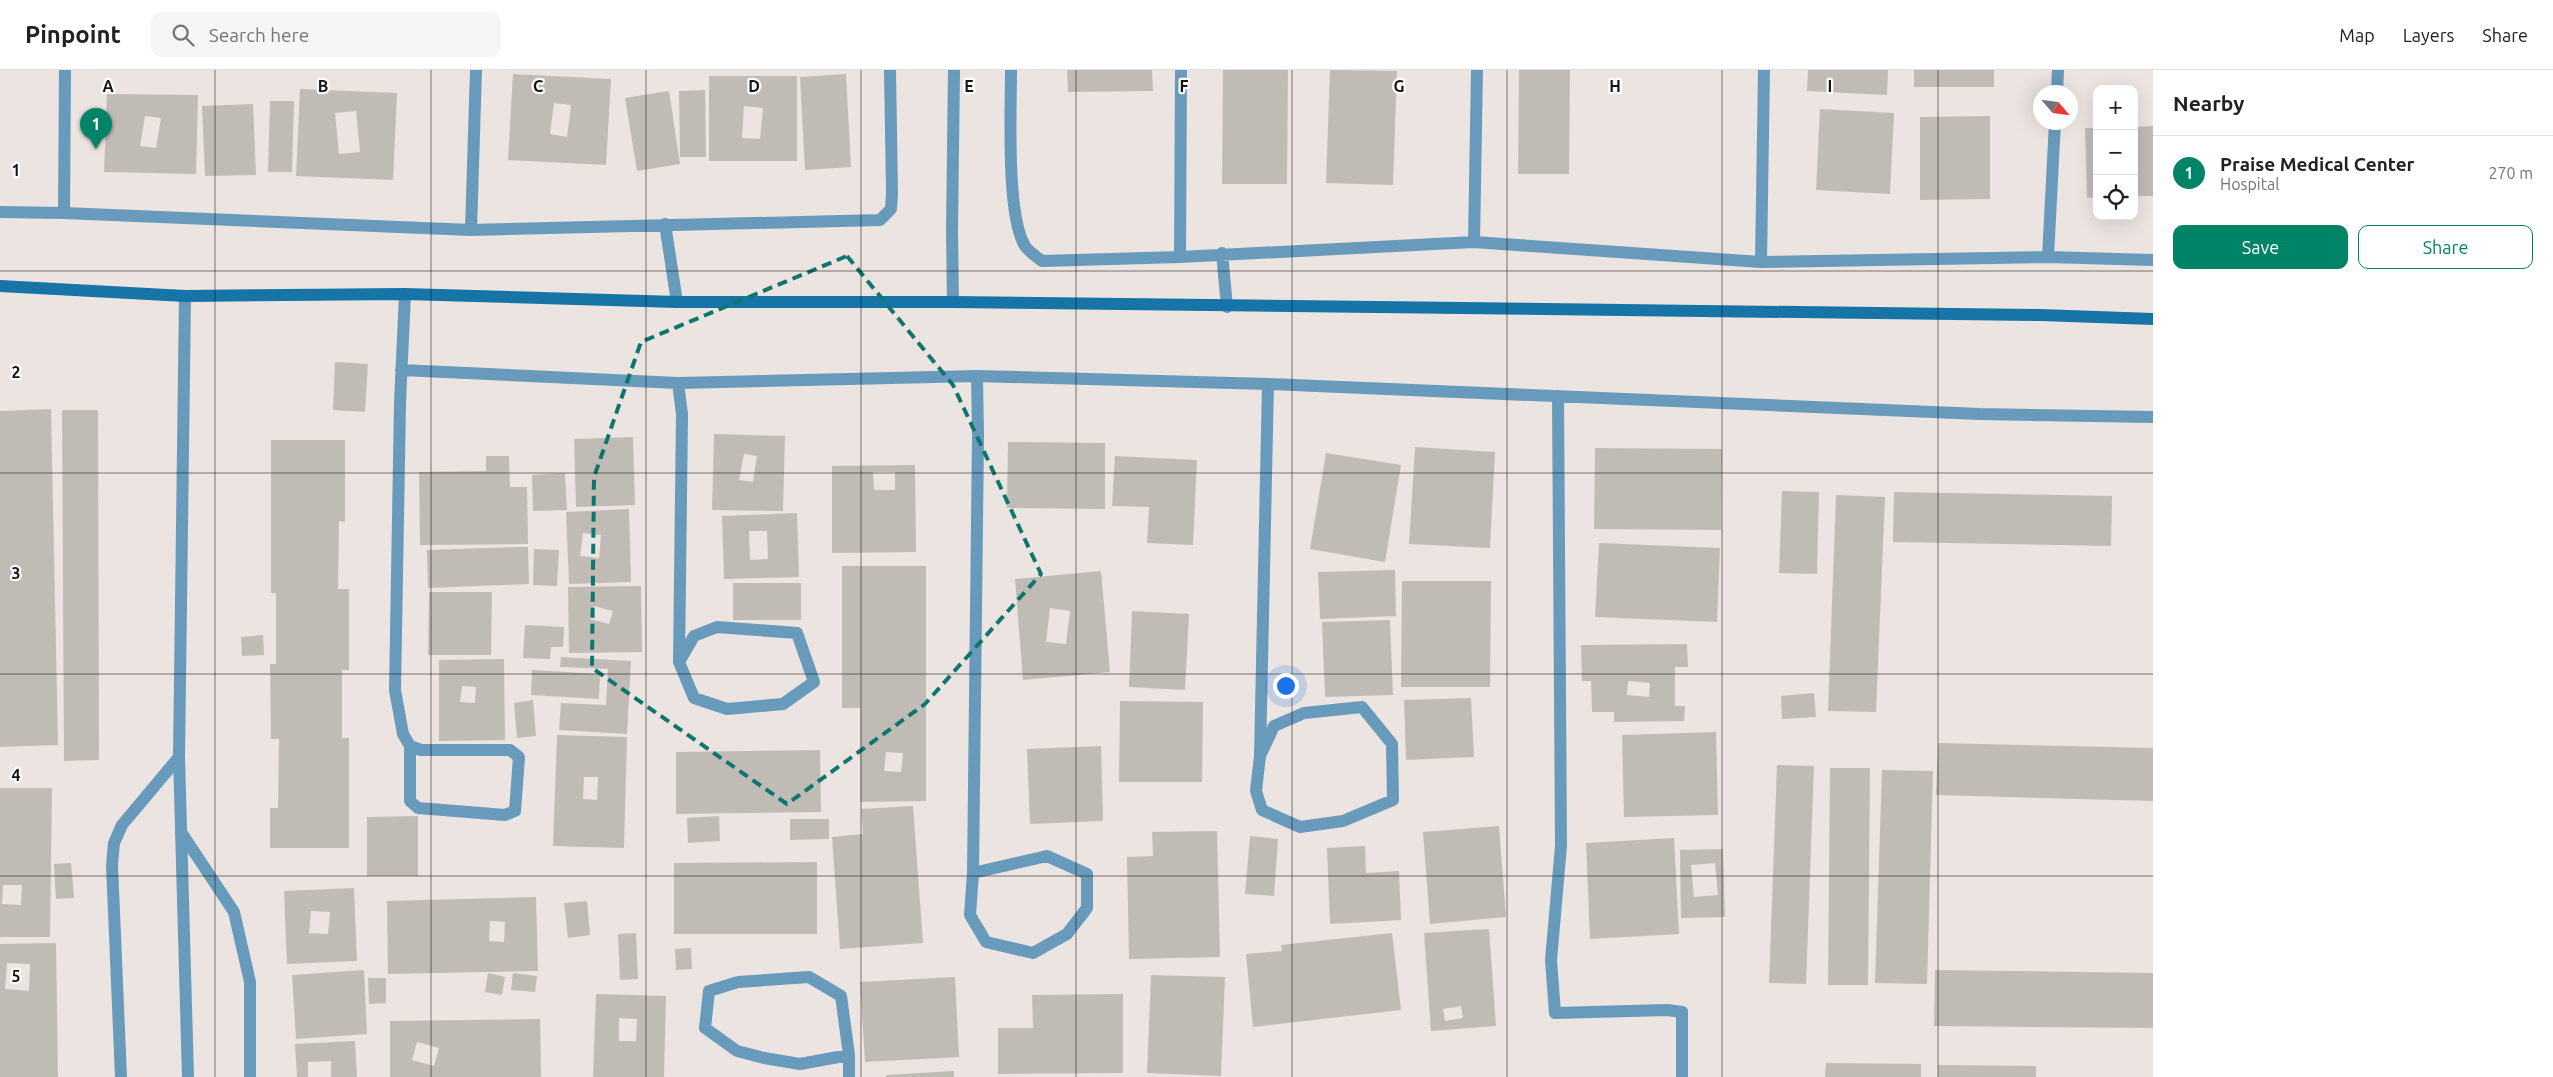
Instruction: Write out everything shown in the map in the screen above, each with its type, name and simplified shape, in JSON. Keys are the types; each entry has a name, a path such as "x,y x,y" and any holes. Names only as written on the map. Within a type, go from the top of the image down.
{"street":[{"path":"64,213 65,70"},
{"path":"471,230 476,70"},
{"path":"0,212 471,230 880,220 891,209 890,70"},
{"path":"953,302 954,70"},
{"path":"1011,70 1011,146 1017,225 1025,247 1042,262 1474,242 1761,262 2048,257 2153,260"},
{"path":"1180,257 1181,70"},
{"path":"1474,242 1477,70"},
{"path":"1761,262 1764,70"},
{"path":"2057,85 2058,70"},
{"path":"2048,257 2055,130"},
{"path":"666,224 677,302"},
{"path":"1222,254 1227,307"},
{"path":"0,286 185,296 405,294 677,302 953,302 1227,307 2040,315 2153,319"},
{"path":"405,294 401,370 395,690 403,734 410,746 410,801 418,808 505,816 515,811 519,757 510,750 421,750 410,746"},
{"path":"185,296 179,757 188,1077"},
{"path":"401,370 678,383 977,376 1268,384 1980,414 2153,416"},
{"path":"973,872 1046,856 1087,874 1087,908 1067,934 1032,953 986,942 970,915 973,872 977,376"},
{"path":"678,383 682,414 679,662 694,698 727,709 783,704 814,682 797,633 718,627 694,636 679,662"},
{"path":"1260,756 1274,726 1304,713 1362,707 1392,744 1393,800 1343,822 1300,827 1262,810 1256,790 1260,756 1268,384"},
{"path":"1558,396 1561,846 1551,960 1555,1013 1667,1010 1682,1012 1682,1077"},
{"path":"121,1077 112,865 114,843 122,825 179,757"},
{"path":"181,832 234,912 250,982 250,1077"},
{"path":"849,1055 800,1064 737,1051 705,1028 709,991 738,982 809,977 841,996 849,1055 849,1077"}],"highlighted area":[{"path":"847,256 953,385 1041,574 925,704 787,804 592,668 594,477 641,342"}],"building":[{"path":"1067,70 1152,70 1153,91 1068,92"},
{"path":"1223,70 1288,70 1287,184 1222,184"},
{"path":"1330,70 1397,71 1393,185 1326,183"},
{"path":"1519,70 1570,70 1569,174 1518,174"},
{"path":"1808,70 1888,70 1887,95 1807,91"},
{"path":"1914,70 1994,70 1994,87 1914,87"},
{"path":"513,74 611,79 606,165 508,160","holes":["554,103 571,105 567,137 550,134"]},
{"path":"846,74 851,167 805,170 800,77"},
{"path":"709,76 797,76 797,161 709,161","holes":["744,106 763,108 760,139 742,138"]},
{"path":"300,89 397,93 393,180 296,176","holes":["356,111 360,152 339,154 335,113"]},
{"path":"705,90 706,157 680,157 679,91"},
{"path":"669,91 680,164 637,171 625,98"},
{"path":"107,94 198,95 196,174 104,172","holes":["145,116 161,118 156,148 140,146"]},
{"path":"270,101 294,101 292,172 268,172"},
{"path":"253,104 256,175 205,176 202,106"},
{"path":"1820,109 1894,113 1890,194 1816,190"},
{"path":"1990,116 1990,199 1920,200 1920,117"},
{"path":"2153,126 2153,196 2138,196 2138,127"},
{"path":"2085,128 2093,128 2093,197 2087,198"},
{"path":"335,362 368,364 365,412 333,410"},
{"path":"51,409 58,745 0,747 0,411"},
{"path":"62,410 98,410 99,760 64,761"},
{"path":"714,434 785,436 783,511 712,510","holes":["744,454 757,456 753,482 739,480"]},
{"path":"633,437 635,505 576,507 574,439"},
{"path":"271,440 345,440 345,522 339,521 338,589 349,589 349,670 342,670 342,738 349,738 349,848 270,848 270,808 278,808 279,739 271,739 270,664 276,664 276,593 271,593"},
{"path":"1008,442 1105,443 1105,509 1007,508"},
{"path":"1415,447 1495,452 1490,548 1409,544"},
{"path":"1595,448 1722,449 1721,530 1594,529"},
{"path":"1326,453 1401,465 1385,562 1310,549"},
{"path":"486,456 509,456 510,487 527,487 528,544 420,545 419,472 486,471"},
{"path":"1115,456 1197,460 1193,545 1147,543 1149,507 1112,506"},
{"path":"915,465 916,552 832,553 832,466","holes":["873,472 895,472 895,490 874,490"]},
{"path":"565,473 567,510 533,511 532,475"},
{"path":"1782,491 1819,492 1817,574 1779,573"},
{"path":"1894,492 2112,496 2111,546 1893,542"},
{"path":"1836,495 1885,497 1876,712 1828,711"},
{"path":"629,509 631,582 569,584 566,512","holes":["583,533 601,535 599,558 580,556"]},
{"path":"797,513 799,577 724,579 722,516","holes":["749,531 767,531 768,559 750,560"]},
{"path":"1599,543 1720,548 1717,622 1595,617"},
{"path":"528,547 529,584 428,588 427,550"},
{"path":"534,549 559,550 557,586 533,585"},
{"path":"842,566 926,566 926,801 860,802 860,708 842,708","holes":["886,752 903,753 901,772 884,771"]},
{"path":"1395,570 1396,616 1320,619 1318,572"},
{"path":"1101,571 1110,672 1023,680 1015,579","holes":["1050,608 1070,611 1066,644 1046,642"]},
{"path":"1402,581 1491,581 1490,687 1401,687"},
{"path":"733,583 801,583 801,620 733,620"},
{"path":"641,586 642,652 569,653 568,587","holes":["594,606 613,611 609,624 590,619"]},
{"path":"429,592 492,592 491,655 428,655"},
{"path":"1132,611 1189,614 1185,690 1129,687"},
{"path":"1390,620 1393,695 1325,697 1322,622"},
{"path":"525,625 564,627 563,647 551,647 550,659 523,658"},
{"path":"263,635 264,655 242,656 241,637"},
{"path":"1687,644 1688,667 1675,667 1675,706 1685,706 1684,721 1614,722 1614,712 1592,712 1591,681 1582,681 1581,645","holes":["1628,681 1650,683 1649,697 1627,695"]},
{"path":"561,657 631,661 627,734 559,730 561,703 606,705 608,669 560,667"},
{"path":"504,659 505,740 439,741 439,660","holes":["462,686 476,687 475,703 460,702"]},
{"path":"532,670 600,674 599,699 531,695"},
{"path":"1814,693 1816,717 1782,719 1781,696"},
{"path":"1471,698 1474,757 1406,760 1404,700"},
{"path":"533,700 536,736 517,738 514,703"},
{"path":"1120,701 1203,702 1202,782 1119,782"},
{"path":"1716,732 1718,815 1624,817 1622,735"},
{"path":"557,735 627,737 624,848 553,846","holes":["584,777 598,777 597,800 583,799"]},
{"path":"1938,743 2153,748 2153,801 1936,795"},
{"path":"1101,746 1103,821 1030,824 1027,749"},
{"path":"820,750 821,812 676,814 676,752"},
{"path":"1777,765 1814,766 1806,984 1769,983"},
{"path":"1830,768 1870,768 1868,985 1828,985"},
{"path":"1882,770 1933,771 1927,984 1875,983"},
{"path":"0,788 52,788 50,937 0,937","holes":["3,885 22,885 21,905 2,904"]},
{"path":"913,806 923,943 840,949 832,837 863,834 861,809"},
{"path":"418,816 418,876 367,876 367,817"},
{"path":"719,816 720,841 688,843 687,818"},
{"path":"790,819 829,819 829,839 790,840"},
{"path":"1499,826 1506,917 1430,924 1423,832"},
{"path":"1217,831 1220,957 1129,959 1127,857 1153,856 1152,832"},
{"path":"1250,836 1278,839 1274,896 1245,894"},
{"path":"1674,838 1679,934 1590,939 1586,843"},
{"path":"1365,846 1366,873 1399,871 1401,920 1330,924 1327,848"},
{"path":"1723,849 1725,917 1681,918 1680,850","holes":["1715,863 1718,895 1694,897 1691,865"]},
{"path":"817,862 817,934 674,934 674,863"},
{"path":"71,863 74,898 56,899 54,864"},
{"path":"354,888 357,961 287,964 284,891","holes":["311,911 330,912 328,934 309,933"]},
{"path":"536,897 538,971 388,974 387,901","holes":["490,921 505,922 504,942 489,941"]},
{"path":"587,901 590,935 568,938 564,903"},
{"path":"1489,929 1496,1026 1431,1031 1424,933","holes":["1461,1006 1463,1018 1445,1021 1443,1009"]},
{"path":"636,933 638,979 620,980 618,934"},
{"path":"1392,933 1401,1010 1253,1027 1246,954 1282,951 1281,945"},
{"path":"56,943 58,1077 0,1077 0,944","holes":["7,963 30,964 29,991 5,989"]},
{"path":"691,948 692,969 676,970 675,949"},
{"path":"364,970 367,1034 296,1039 292,975"},
{"path":"1935,970 2153,973 2153,1028 1934,1026"},
{"path":"488,973 505,977 502,995 485,992"},
{"path":"513,973 537,976 535,992 511,990"},
{"path":"1151,975 1225,977 1221,1076 1147,1073"},
{"path":"955,977 959,1057 865,1062 860,982"},
{"path":"368,978 386,978 386,1003 369,1004"},
{"path":"596,994 666,996 664,1077 593,1077","holes":["619,1018 637,1019 636,1041 619,1041"]},
{"path":"1123,994 1123,1073 998,1074 998,1028 1033,1028 1032,995"},
{"path":"540,1019 541,1077 390,1077 390,1021","holes":["417,1042 439,1048 434,1066 412,1060"]},
{"path":"355,1041 357,1077 331,1077 331,1061 308,1062 308,1077 297,1077 295,1044"},
{"path":"1826,1063 1921,1064 1921,1077 1825,1077"},
{"path":"1938,1065 2036,1066 2036,1077 1938,1077"},
{"path":"954,1071 954,1077 886,1077 886,1075"}],"place":[{"name":"Praise Medical Center","path":"96,149"}]}
